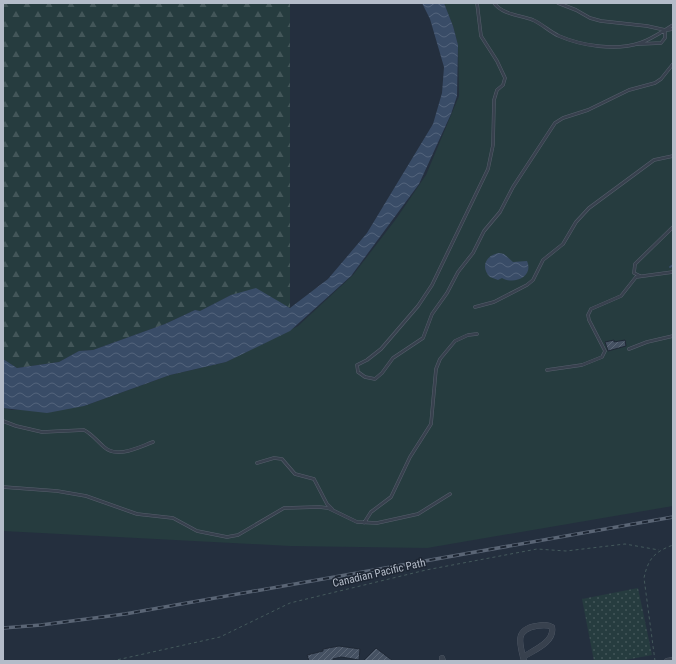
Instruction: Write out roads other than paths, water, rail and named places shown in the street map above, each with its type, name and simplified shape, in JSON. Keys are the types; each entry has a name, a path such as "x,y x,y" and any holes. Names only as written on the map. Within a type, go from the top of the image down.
{"street":[{"path":"544,625 552,628 553,632 550,640 523,659 520,640 521,634 524,630 544,625"},
{"path":"667,661 673,660"}],"lane":[{"path":"477,3 481,36 497,61 505,78 503,85 497,90 494,100 493,144 488,169 426,295 381,349 367,360 357,365 358,372 369,379 375,379 382,373 393,358 420,341 425,335 432,314 447,293 458,272 474,253 484,231 500,212 513,187 555,123 563,118 588,110 629,90 655,83 661,79 673,64"},
{"path":"494,3 499,9 534,21 558,36 575,42 610,47 661,43 665,38 665,30"},
{"path":"558,3 576,10 590,18 601,21 647,26 665,30 673,29"},
{"path":"635,44 651,38 673,25"},
{"path":"475,307 494,302 527,285 533,280 543,260 563,244 576,222 588,208 654,160 673,156"},
{"path":"640,276 634,273 635,264 673,227"},
{"path":"547,370 582,365 604,355 603,347 588,320 589,311 591,308 621,296 633,280 640,276 673,272"},
{"path":"364,523 371,512 391,497 410,457 430,424 436,369 440,359 456,341 468,335 478,334"},
{"path":"629,349 647,342 673,336"},
{"path":"3,421 16,426 42,432 84,430 106,448 119,452 132,450 153,442"},
{"path":"257,463 274,458 282,459 294,474 314,479 327,504 336,512"},
{"path":"3,487 57,491 86,496 136,514 173,518 197,531 227,537 238,535 284,508 319,506 336,512 349,519 364,523 377,523 418,514 450,494"}],"water":[{"path":"422,3 444,3 453,26 458,45 457,96 451,114 419,184 351,276 290,331 226,362 170,375 84,406 47,413 3,408 3,359 17,368 59,362 79,351 93,350 165,324 195,310 200,311 231,295 256,288 290,308 328,279 367,233 433,124 442,93 444,67 430,19"},
{"path":"499,253 504,254 513,262 527,261 528,271 522,278 512,281 502,278 498,280 490,277 485,269 486,262 491,256"}],"railway":[{"path":"3,628 41,625 125,614 673,517"}]}
